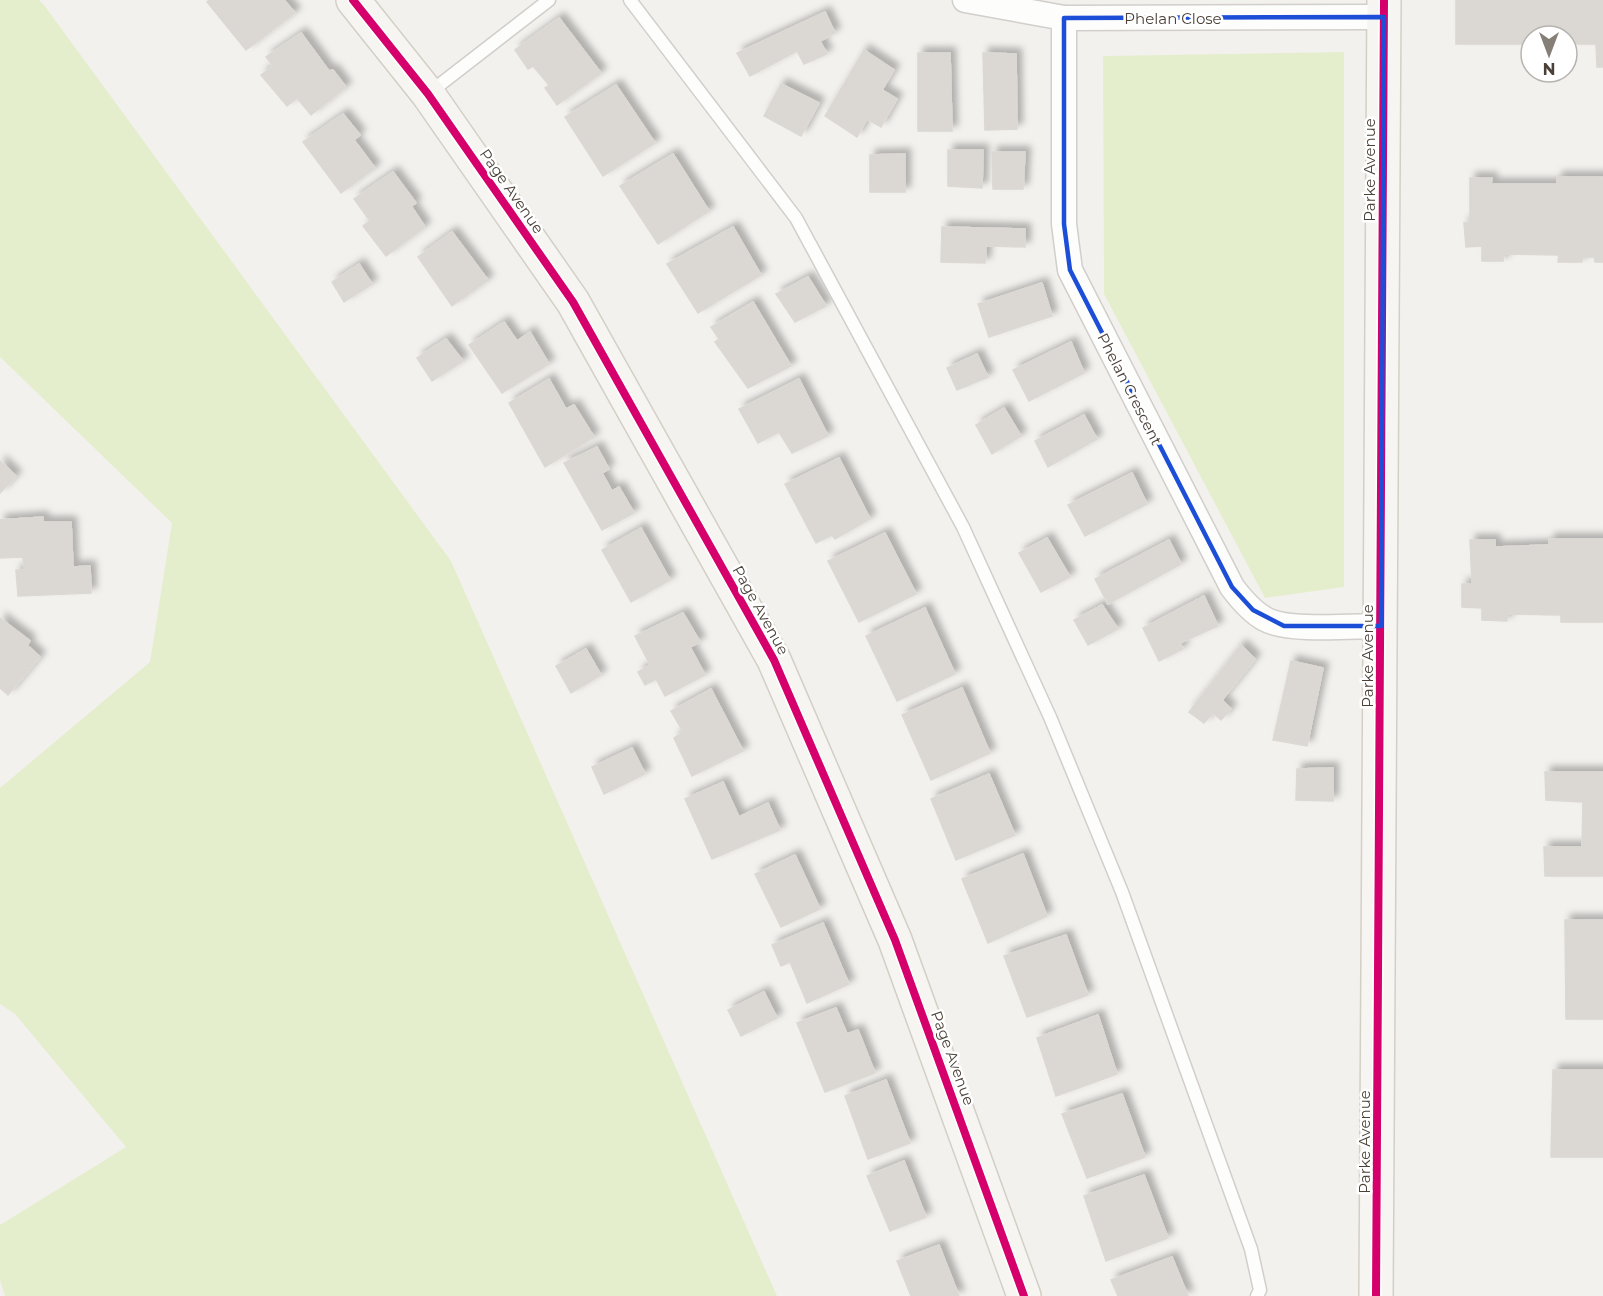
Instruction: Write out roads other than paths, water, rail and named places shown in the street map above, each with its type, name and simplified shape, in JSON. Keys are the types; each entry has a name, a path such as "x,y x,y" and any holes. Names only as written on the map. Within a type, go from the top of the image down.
{"street":[{"name":"Page Avenue","path":"353,0 428,94 573,302 774,660 895,940 1024,1296"},
{"name":"Phelan Close","path":"965,0 1064,18 1384,8"},
{"name":"Parke Avenue","path":"1376,1296 1384,8"},
{"name":"Phelan Crescent","path":"1064,18 1064,224 1070,270 1211,546 1241,599 1266,620 1284,626 1381,626"}],"lane":[{"path":"428,94 549,0"},
{"path":"630,0 796,218 963,527 1050,717 1122,892 1251,1249 1260,1290 1257,1296"}]}
